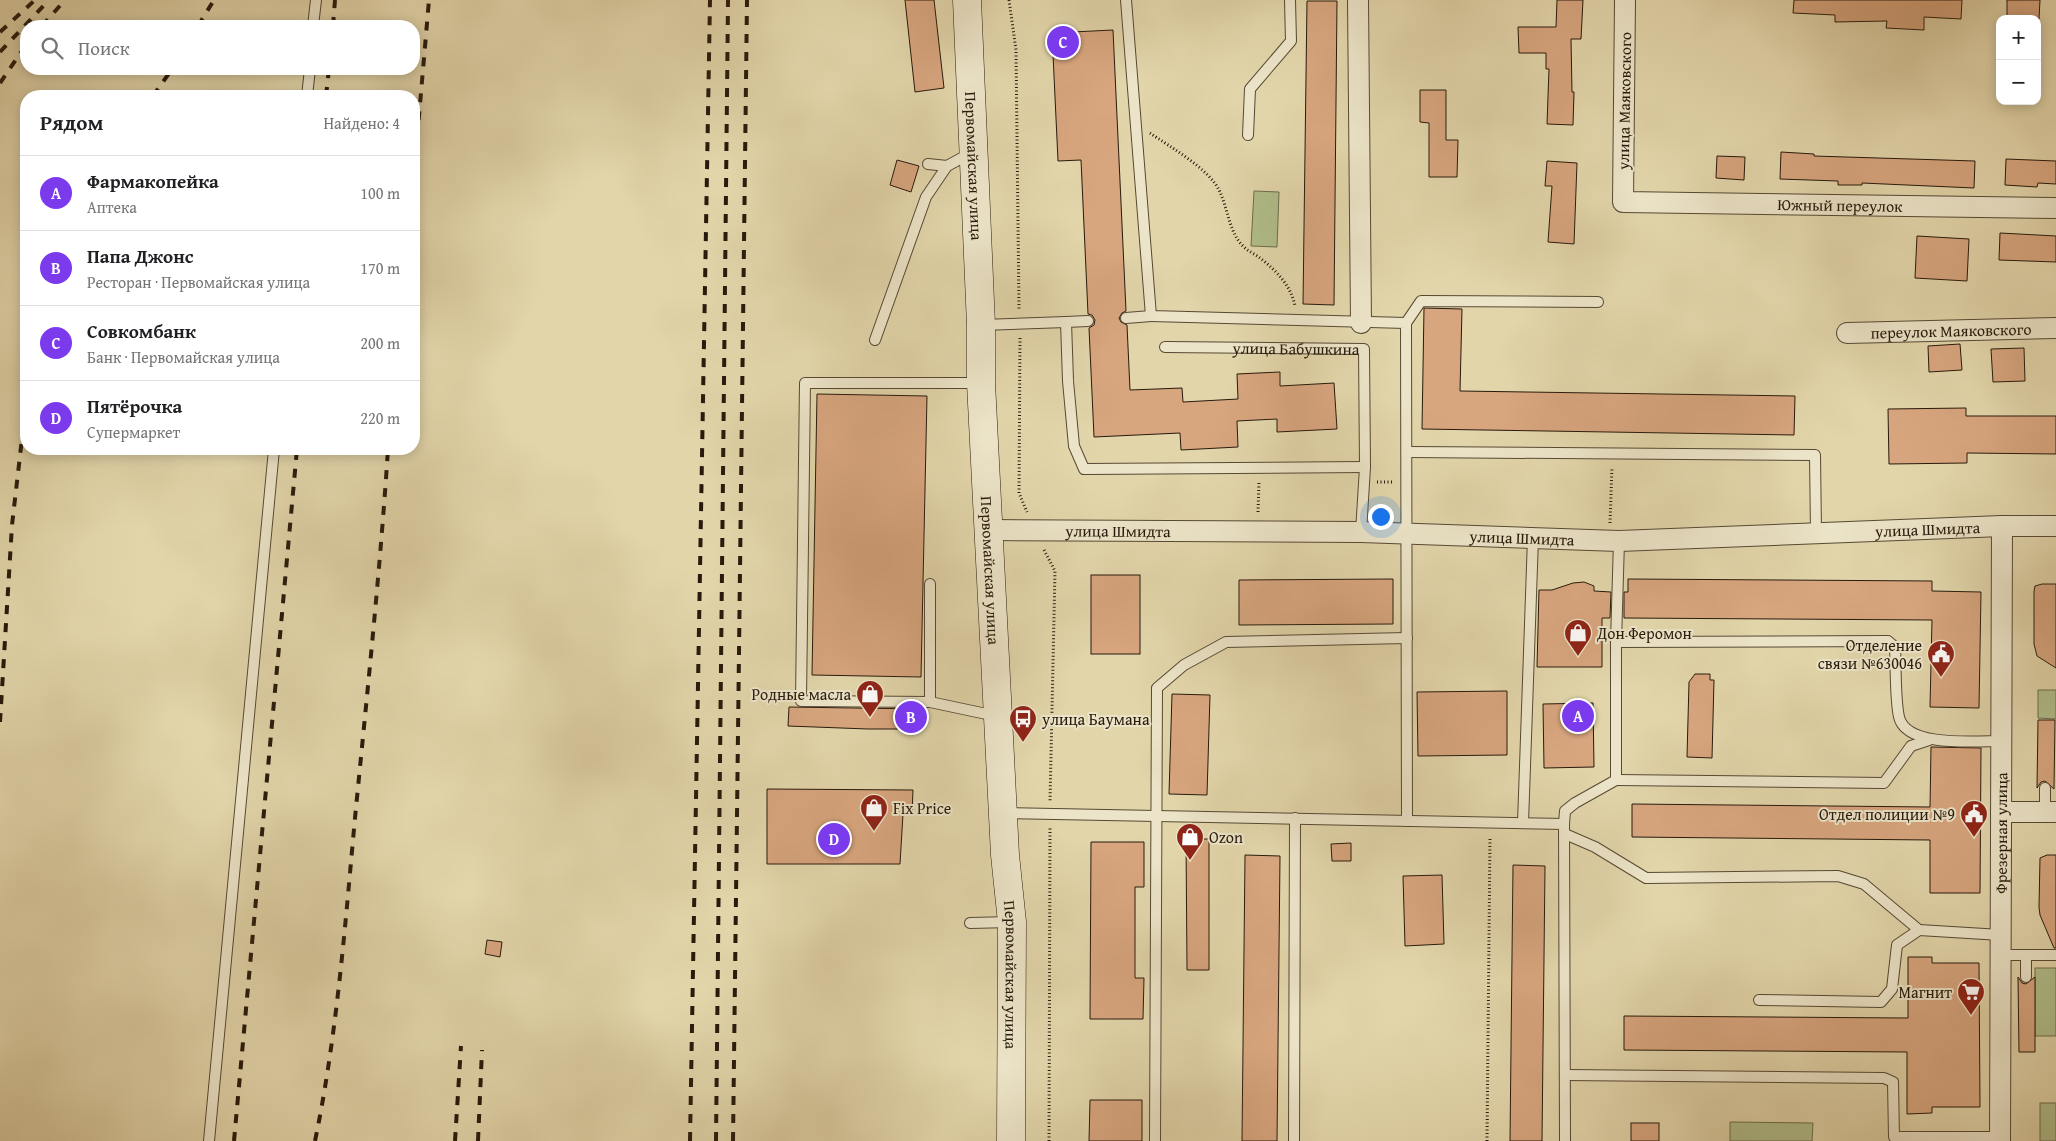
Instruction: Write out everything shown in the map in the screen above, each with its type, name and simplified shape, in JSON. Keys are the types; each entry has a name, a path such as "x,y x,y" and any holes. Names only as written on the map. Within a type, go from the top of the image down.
{"main road":[{"name":"Первомайская улица","path":"967,0 981,325 981,383 1004,813 1004,855 1012,922 1012,1141"}],"street":[{"name":"улица Бабушкина","path":"1358,0 1361,323"},
{"name":"улица Маяковского","path":"1622,202 1625,0"},
{"name":"Южный переулок","path":"1622,202 2056,208"},
{"name":"переулок Маяковского","path":"1847,333 2056,328"},
{"name":"улица Шмидта","path":"990,530 1361,532 1614,540 2002,526 2056,526"},
{"name":"Фрезерная улица","path":"2000,1139 2002,526"},
{"path":"2001,812 2050,812"}],"lane":[{"path":"314,20 316,0"},
{"path":"1126,0 1151,316"},
{"path":"1248,135 1250,89 1292,40 1290,0"},
{"path":"308,90 309,75"},
{"path":"875,340 926,197 947,166 974,152"},
{"path":"928,164 947,166"},
{"path":"1407,820 1406,324 1421,301 1598,302"},
{"path":"1126,318 1151,316 1406,324"},
{"path":"981,325 1088,321"},
{"path":"1066,322 1068,381 1074,446 1084,469 1365,467"},
{"name":"улица Бабушкина","path":"1165,347 1364,348 1365,467 1361,532"},
{"path":"981,383 805,383 801,701 930,702 998,716"},
{"path":"1407,452 1815,455 1816,533"},
{"path":"209,1141 273,455"},
{"path":"1523,823 1534,538"},
{"path":"1614,540 1616,780"},
{"path":"930,584 930,702"},
{"path":"1155,1141 1157,688 1184,665 1226,642 1407,638"},
{"path":"1616,642 1888,641 1896,648 1899,719 1908,731 1929,740"},
{"path":"1564,1141 1565,811 1575,803 1616,780 1884,783 1911,746 1929,740 2002,741"},
{"path":"2045,788 2050,812"},
{"path":"1004,813 1523,823 1565,829 1646,878 1838,876 1864,884 1919,930 2001,935"},
{"path":"1294,1141 1295,818"},
{"path":"970,923 1012,922"},
{"path":"1759,1000 1881,1002 1892,989 1897,945 1919,930"},
{"path":"2001,955 2056,955"},
{"path":"2026,955 2026,977"},
{"path":"1565,1076 1884,1078 1893,1082 1894,1137 1905,1139 2000,1139"}],"path":[{"path":"1009,0 1016,50 1020,324 1020,493 1034,530 1055,571 1050,813 1049,1141"},
{"path":"1136,122 1206,174 1220,190 1235,233 1244,247 1281,277 1293,294 1298,321"},
{"path":"1612,454 1614,540"},
{"path":"1258,532 1259,468"},
{"path":"1364,482 1406,482"},
{"path":"1487,1141 1490,822"}],"green space":[{"path":"1254,191 1279,192 1277,247 1251,246"},
{"path":"2038,690 2056,690 2056,719 2038,718"},
{"path":"2035,968 2056,968 2056,1036 2035,1036"},
{"path":"2040,1103 2056,1103 2056,1141 2040,1141"},
{"path":"1730,1122 1813,1123 1812,1141 1730,1141"}],"building":[{"path":"905,0 934,0 944,88 915,92"},
{"path":"1557,0 1583,0 1581,39 1571,39 1572,92 1574,92 1573,125 1547,124 1549,69 1546,69 1546,53 1519,53 1518,27 1556,27"},
{"path":"1794,0 1962,0 1961,19 1924,17 1924,30 1886,28 1887,21 1835,22 1835,15 1793,13"},
{"path":"2007,0 2040,0 2039,15 2007,15"},
{"path":"1307,1 1337,1 1334,305 1303,304"},
{"path":"1113,30 1126,311 1119,318 1121,322 1127,325 1130,390 1182,388 1183,402 1238,399 1237,374 1280,372 1280,386 1334,383 1337,429 1277,432 1277,419 1237,421 1238,447 1181,450 1180,433 1094,437 1089,328 1094,325 1095,320 1092,315 1088,314 1081,160 1058,161 1052,33"},
{"path":"1420,90 1446,90 1446,140 1458,140 1457,177 1429,177 1429,123 1420,122"},
{"path":"1781,152 1814,154 1814,156 1975,161 1974,188 1862,183 1862,185 1838,185 1838,181 1780,179"},
{"path":"1717,156 1745,157 1744,180 1716,178"},
{"path":"2006,159 2056,161 2056,184 2038,183 2037,187 2005,185"},
{"path":"897,160 919,166 911,192 890,185"},
{"path":"1547,161 1577,163 1574,244 1548,242 1552,186 1545,186"},
{"path":"2000,233 2056,236 2056,262 1999,260"},
{"path":"1917,236 1969,239 1967,281 1915,278"},
{"path":"1424,308 1462,309 1460,391 1795,396 1794,435 1422,429"},
{"path":"1960,344 1962,370 1929,372 1928,346"},
{"path":"2024,348 2025,381 1993,382 1991,349"},
{"path":"817,394 927,396 921,677 812,675"},
{"path":"1966,408 1966,416 2056,416 2056,454 1967,453 1967,463 1889,464 1888,409"},
{"path":"1091,575 1140,575 1140,654 1091,654"},
{"path":"1393,579 1393,624 1239,625 1239,580"},
{"path":"1628,579 1932,581 1932,591 1981,592 1979,708 1930,707 1932,620 1624,618 1624,592 1628,592"},
{"path":"1584,582 1594,586 1594,591 1611,592 1610,618 1602,618 1602,667 1537,667 1539,590 1552,590 1573,583"},
{"path":"2056,584 2056,668 2037,656 2034,644 2034,591 2035,586"},
{"path":"1695,674 1710,674 1710,680 1714,680 1712,758 1687,757 1689,682"},
{"path":"1507,691 1507,755 1418,756 1417,692"},
{"path":"1172,694 1210,695 1207,795 1169,794"},
{"path":"1593,703 1594,767 1544,768 1543,704"},
{"path":"789,707 921,709 920,729 788,726"},
{"path":"2038,720 2055,720 2054,789 2045,781 2041,782 2037,788"},
{"path":"1931,747 1981,748 1980,893 1930,893 1930,840 1632,837 1632,804 1930,807"},
{"path":"767,789 913,790 912,814 903,814 900,864 767,864"},
{"path":"1186,839 1209,839 1209,970 1187,970"},
{"path":"1091,842 1144,842 1144,887 1135,887 1135,978 1144,978 1143,1019 1090,1019"},
{"path":"1351,843 1351,861 1332,861 1331,844"},
{"path":"1245,855 1280,856 1277,1141 1242,1141"},
{"path":"2047,855 2056,855 2056,948 2054,948 2040,915 2039,907 2040,858"},
{"path":"1513,865 1545,866 1542,1141 1510,1141"},
{"path":"1442,875 1444,944 1405,946 1403,876"},
{"path":"487,940 502,942 500,957 485,954"},
{"path":"1908,957 1932,957 1932,963 1979,963 1980,1107 1932,1107 1932,1113 1907,1114 1907,1052 1624,1050 1624,1016 1908,1018"},
{"path":"2018,977 2022,983 2026,984 2035,977 2035,1052 2019,1052"},
{"path":"1090,1100 1142,1100 1142,1141 1089,1141"},
{"path":"1631,1123 1659,1123 1659,1141 1631,1141"}],"railway":[{"path":"0,32 35,0"},
{"path":"30,20 49,0"},
{"path":"47,20 65,0"},
{"path":"202,20 214,0"},
{"path":"333,20 335,0"},
{"path":"420,104 429,0"},
{"path":"690,1141 710,0"},
{"path":"716,1141 728,0"},
{"path":"733,1141 747,0"},
{"path":"0,52 20,31"},
{"path":"0,83 20,54"},
{"path":"157,90 168,75"},
{"path":"327,90 328,75"},
{"path":"0,722 12,525 20,455"},
{"path":"234,1141 296,455"},
{"path":"315,1141 323,1101 340,980 373,634 388,455"},
{"path":"455,1141 461,1046"},
{"path":"478,1141 482,1050"}],"place":[{"name":"Совкомбанк","path":"1063,42"},
{"name":"Дон Феромон","path":"1578,657"},
{"name":"Отделение связи №630046","path":"1941,678"},
{"name":"Фармакопейка","path":"1578,716"},
{"name":"Папа Джонс","path":"911,717"},
{"name":"Родные масла","path":"870,718"},
{"name":"улица Баумана","path":"1023,743"},
{"name":"Fix Price","path":"874,832"},
{"name":"Отдел полиции №9","path":"1974,838"},
{"name":"Пятёрочка","path":"834,839"},
{"name":"Ozon","path":"1190,861"},
{"name":"Магнит","path":"1971,1016"}]}
